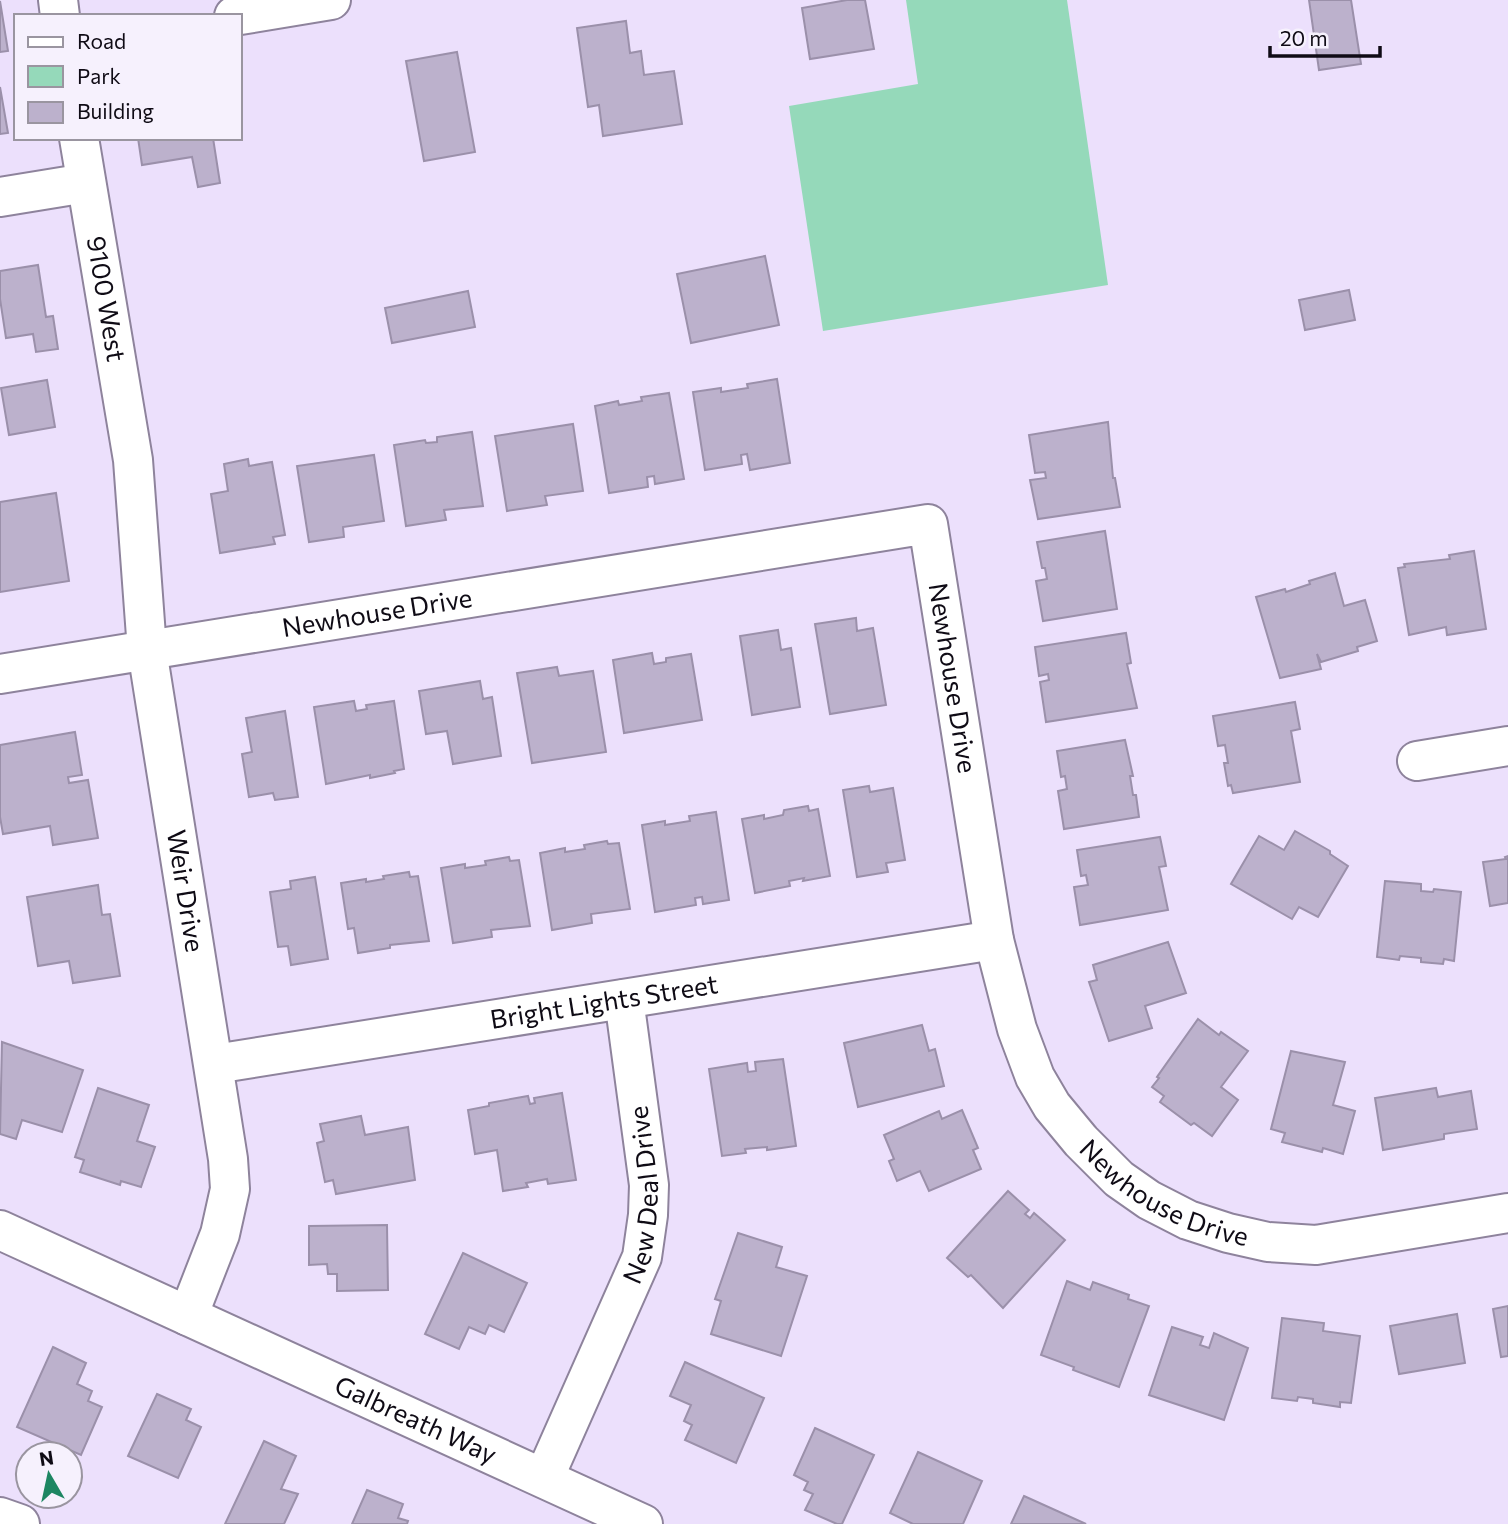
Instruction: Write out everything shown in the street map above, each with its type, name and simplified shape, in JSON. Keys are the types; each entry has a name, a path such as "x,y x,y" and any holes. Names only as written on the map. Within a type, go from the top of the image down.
{"street":[{"path":"242,15 331,0"},
{"name":"9100 West","path":"79,140 133,460"},
{"path":"0,197 86,183"},
{"name":"Weir Drive","path":"133,460 147,650 225,1128 230,1189 220,1234 188,1316"},
{"name":"Newhouse Drive","path":"147,650 928,524 994,940 1017,1030 1035,1077 1052,1106 1081,1141 1119,1179 1149,1200 1188,1220 1268,1242 1316,1245 1508,1213"},
{"path":"0,674 147,650"},
{"path":"1417,761 1508,746"},
{"name":"Bright Lights Street","path":"215,1064 994,940"},
{"name":"New Deal Drive","path":"544,1478 642,1257 649,1215 647,1155 624,999"},
{"name":"Galbreath Way","path":"0,1230 643,1524"},
{"path":"0,1517 20,1524"}],"green space":[{"path":"906,0 1067,0 1108,285 823,331 789,106 918,84"}],"building":[{"path":"847,0 865,0 874,49 810,59 802,8"},
{"path":"1309,0 1351,0 1361,64 1319,70"},
{"path":"0,1 8,51 0,52"},
{"path":"626,21 630,53 641,51 644,75 674,71 682,124 603,136 599,105 588,107 577,28"},
{"path":"457,52 475,152 424,161 406,61"},
{"path":"0,87 8,133 0,134"},
{"path":"138,140 213,140 220,183 198,187 192,157 142,165"},
{"path":"765,256 779,325 691,343 677,274"},
{"path":"38,265 46,317 53,316 58,349 36,352 33,334 6,338 0,299 0,271"},
{"path":"1349,290 1355,320 1305,330 1299,300"},
{"path":"468,291 475,327 392,343 385,308"},
{"path":"777,379 790,463 750,470 747,454 741,455 742,464 705,470 693,392 748,388 747,384"},
{"path":"47,380 55,427 9,435 1,388"},
{"path":"669,393 684,479 655,484 654,476 647,477 648,487 609,493 595,406 618,401 619,405 642,401 641,397"},
{"path":"1108,422 1113,478 1120,507 1038,519 1030,480 1046,478 1045,472 1035,473 1029,435"},
{"path":"573,424 583,491 545,496 547,505 507,511 495,436"},
{"path":"472,432 483,506 444,510 446,520 406,526 394,445 425,440 426,443 437,442 437,437"},
{"path":"374,455 384,521 343,527 344,537 309,542 297,466"},
{"path":"248,459 249,466 272,462 285,535 273,537 275,544 220,553 211,494 228,491 224,464"},
{"path":"56,493 69,581 0,592 0,502"},
{"path":"1105,531 1117,609 1043,621 1036,581 1047,579 1037,542"},
{"path":"1474,551 1486,629 1447,635 1446,627 1409,635 1398,568 1405,567 1404,564 1450,559 1449,555"},
{"path":"1335,573 1344,606 1365,600 1377,641 1357,647 1358,651 1321,662 1317,654 1321,669 1280,678 1256,597 1285,589 1286,592"},
{"path":"856,618 857,631 873,628 886,705 830,714 815,624"},
{"path":"778,630 781,650 791,648 800,707 752,715 740,636"},
{"path":"1126,633 1131,663 1127,664 1137,708 1046,722 1040,682 1049,680 1048,674 1039,676 1035,647"},
{"path":"652,653 654,664 666,662 666,658 691,654 702,720 624,733 613,660"},
{"path":"557,667 559,676 593,671 606,752 532,763 517,673"},
{"path":"480,681 483,699 492,697 501,756 453,764 447,731 426,734 419,691"},
{"path":"354,701 356,711 367,709 366,705 394,701 404,769 370,778 370,775 326,784 314,707"},
{"path":"1295,702 1300,729 1291,731 1300,782 1233,793 1231,785 1228,786 1224,763 1228,763 1225,745 1218,746 1213,716"},
{"path":"285,711 298,797 275,800 273,793 249,797 242,754 252,752 246,718"},
{"path":"75,732 82,775 68,777 69,783 88,780 98,838 53,845 50,826 3,834 0,817 0,745"},
{"path":"1125,740 1139,817 1064,829 1058,791 1067,789 1065,776 1061,777 1057,751"},
{"path":"869,786 870,792 893,788 905,860 886,863 888,872 857,877 843,790"},
{"path":"808,806 809,811 818,809 830,876 789,881 790,886 755,893 742,819 764,815 764,819 783,815 784,810"},
{"path":"716,812 729,900 703,904 702,897 695,898 696,905 655,912 642,825 690,821 689,816"},
{"path":"1295,831 1330,851 1330,854 1348,866 1318,917 1299,907 1292,919 1231,884 1259,836 1284,850"},
{"path":"1160,837 1166,866 1159,867 1168,910 1080,925 1074,887 1088,885 1086,875 1081,876 1077,850"},
{"path":"607,841 608,844 619,843 630,909 591,914 592,923 552,930 540,853 565,848 565,852 585,849 584,845"},
{"path":"1508,856 1508,903 1490,906 1483,862 1506,859"},
{"path":"509,857 510,861 519,860 530,926 491,930 492,937 453,943 441,868 465,864 465,868 486,865 485,861"},
{"path":"409,872 410,877 418,876 429,941 390,945 390,948 358,953 354,928 348,929 341,883 366,879 366,882"},
{"path":"315,877 328,959 291,965 288,946 278,947 270,892 291,889 290,881"},
{"path":"1385,881 1421,884 1421,891 1433,892 1434,889 1461,892 1454,961 1444,959 1443,964 1421,962 1421,958 1400,956 1399,960 1377,957"},
{"path":"98,885 102,915 110,914 120,976 73,983 69,961 38,966 27,897"},
{"path":"1168,942 1186,993 1145,1006 1152,1028 1109,1041 1089,982 1097,980 1093,965"},
{"path":"1198,1019 1219,1035 1221,1032 1248,1051 1221,1087 1238,1100 1212,1136 1194,1123 1191,1125 1160,1102 1164,1096 1152,1087"},
{"path":"922,1025 929,1051 935,1049 944,1086 858,1107 844,1043"},
{"path":"2,1042 83,1070 62,1132 22,1120 16,1139 0,1134"},
{"path":"1291,1051 1345,1062 1333,1105 1355,1111 1343,1154 1282,1142 1285,1133 1271,1129"},
{"path":"783,1059 796,1146 767,1150 767,1147 745,1149 746,1153 722,1156 709,1069 747,1063 748,1072 756,1071 755,1062"},
{"path":"98,1088 149,1105 137,1141 155,1147 141,1187 121,1181 120,1185 80,1172 84,1160 75,1157"},
{"path":"1436,1088 1438,1097 1471,1091 1477,1129 1444,1134 1444,1139 1383,1150 1375,1098"},
{"path":"562,1093 576,1180 548,1184 547,1179 526,1183 528,1187 503,1191 497,1150 475,1154 468,1110 528,1096 530,1104 535,1103 534,1098"},
{"path":"962,1110 978,1148 973,1150 981,1169 929,1191 920,1171 897,1181 889,1161 894,1159 884,1135 939,1111 942,1119"},
{"path":"361,1116 365,1135 408,1127 415,1180 336,1194 333,1180 325,1182 317,1143 324,1141 320,1124"},
{"path":"1008,1191 1029,1210 1025,1214 1030,1218 1034,1213 1065,1240 1003,1308 971,1275 968,1277 947,1258"},
{"path":"387,1225 388,1290 337,1291 337,1274 328,1274 327,1264 309,1265 309,1226"},
{"path":"738,1233 782,1247 776,1267 807,1276 781,1356 711,1334 721,1301 715,1299"},
{"path":"463,1253 527,1283 504,1332 489,1325 485,1334 469,1327 459,1349 425,1334"},
{"path":"1067,1281 1090,1290 1093,1282 1129,1295 1128,1299 1149,1306 1119,1387 1041,1355"},
{"path":"1508,1306 1508,1356 1501,1357 1493,1309"},
{"path":"1457,1314 1465,1363 1399,1374 1390,1326"},
{"path":"1282,1318 1324,1323 1323,1331 1360,1336 1351,1403 1340,1402 1340,1407 1313,1403 1313,1399 1298,1397 1297,1401 1272,1398"},
{"path":"1172,1327 1203,1337 1200,1345 1209,1348 1214,1333 1248,1348 1224,1420 1149,1395"},
{"path":"53,1347 86,1363 77,1384 92,1391 88,1401 102,1407 84,1448 84,1440 47,1440 17,1427"},
{"path":"685,1362 764,1398 736,1463 685,1440 692,1425 684,1421 691,1405 670,1396"},
{"path":"157,1394 191,1409 186,1420 201,1427 178,1478 128,1456"},
{"path":"815,1428 874,1455 842,1524 805,1510 813,1494 804,1490 808,1482 794,1475"},
{"path":"264,1441 296,1456 281,1489 298,1494 284,1524 225,1524"},
{"path":"918,1452 982,1481 963,1524 913,1524 890,1513"},
{"path":"367,1490 403,1504 398,1518 408,1521 407,1524 352,1524"},
{"path":"1024,1496 1086,1524 1011,1524"}]}
